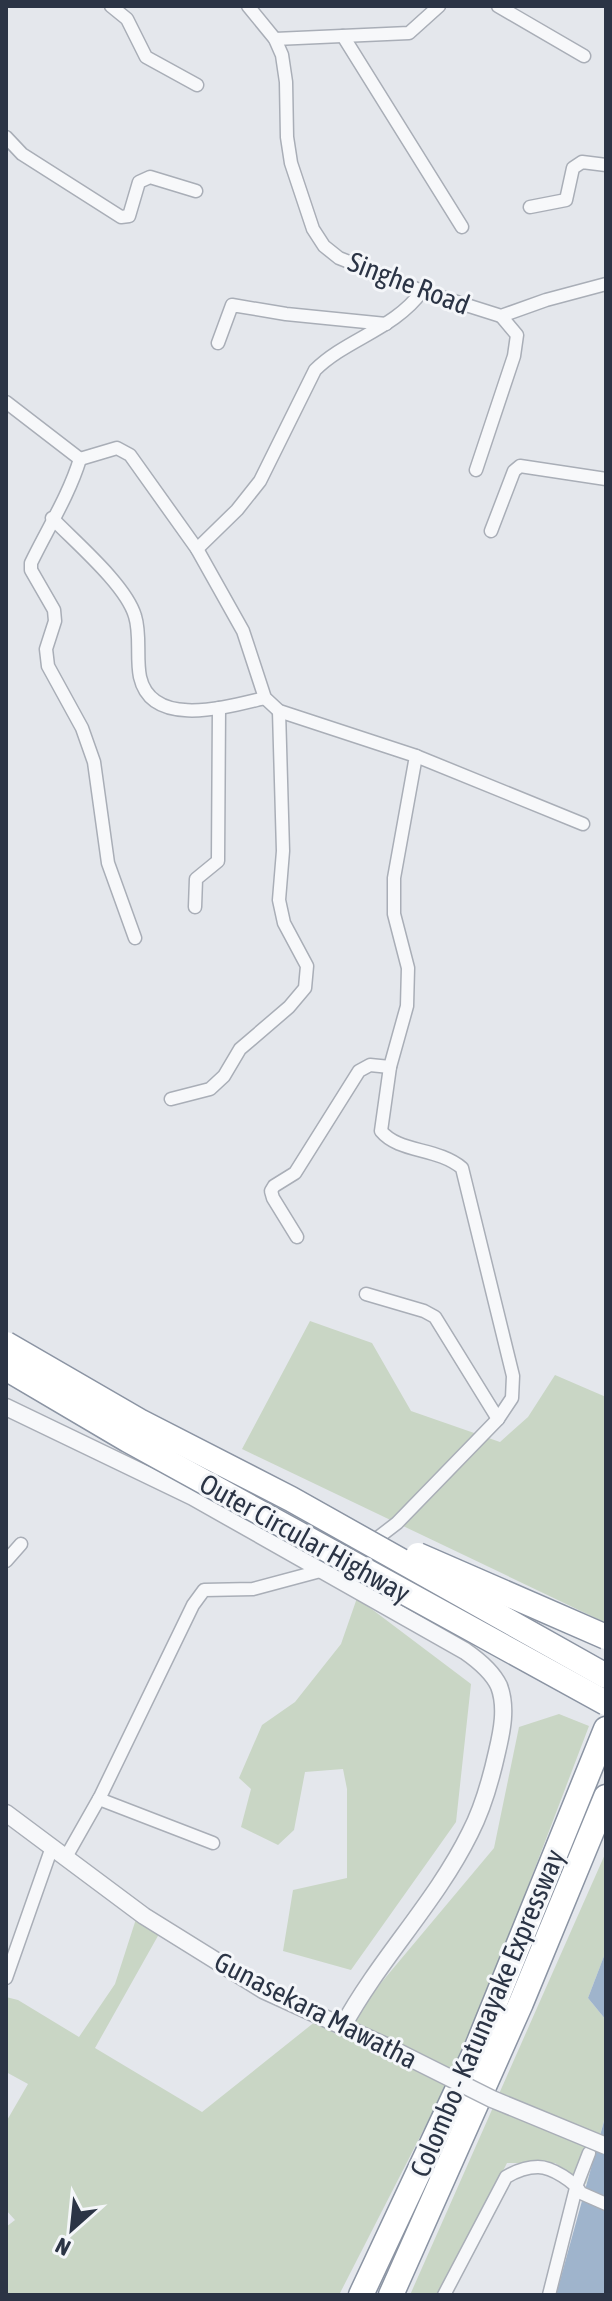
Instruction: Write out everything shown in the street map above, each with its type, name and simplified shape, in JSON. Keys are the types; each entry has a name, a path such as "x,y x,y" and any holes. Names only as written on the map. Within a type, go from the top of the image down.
{"highway":[{"name":"Outer Circular Highway","path":"6,1344 139,1421 291,1499 606,1676"},
{"name":"Outer Circular Highway","path":"6,1368 141,1448 606,1703"},
{"path":"291,1499 606,1637"},
{"name":"Colombo - Katunayake Expressway","path":"361,2295 475,2052 606,1729"},
{"name":"Colombo - Katunayake Expressway","path":"391,2295 521,2003 606,1797"}],"street":[{"path":"111,6 127,19 146,57 197,85"},
{"path":"275,39 409,33 439,6"},
{"path":"498,6 584,56"},
{"name":"Singhe Road","path":"255,8 282,55 291,163 313,229 324,246 339,258 422,291 501,316 606,284"},
{"path":"343,36 462,227"},
{"path":"6,137 22,154 121,217 129,216 139,182 150,177 196,191"},
{"path":"530,207 566,200 573,168 582,162 606,165"},
{"path":"197,549 237,510 260,481 315,370 326,359 386,324 413,303 422,291"},
{"path":"218,343 232,305 386,324"},
{"path":"476,470 514,356 517,335 501,316"},
{"path":"6,402 80,459"},
{"path":"80,459 117,448 130,455 197,549 243,631 265,698 279,711 416,756 583,824"},
{"path":"80,459 72,484 31,563 31,570 54,610 55,621 46,649 48,666 82,728 94,762 108,863 135,938"},
{"path":"491,531 514,471 520,466 606,479"},
{"path":"52,518 118,586 135,616 141,679 150,697 167,707 192,711 265,698"},
{"path":"195,907 196,879 218,861 219,708"},
{"path":"171,1099 210,1089 224,1076 240,1049 289,1007 305,988 307,966 284,923 279,900 283,851 279,711"},
{"path":"6,1978 59,1852 99,1799 193,1605 204,1590 253,1589 324,1570 332,1562 371,1543 397,1523 498,1419 512,1398 513,1376 462,1168 449,1157 389,1141 381,1131 390,1067 407,1006 408,968 394,914 394,878 416,756"},
{"path":"297,1237 271,1191 295,1173 359,1071 370,1065 390,1067"},
{"path":"366,1294 435,1317 498,1419"},
{"path":"6,1407 193,1497 324,1570 482,1663 499,1686 504,1721 491,1778 471,1832 443,1879 360,1995 343,2026"},
{"path":"6,1561 21,1544"},
{"path":"99,1799 213,1843"},
{"name":"Gunasekara Mawatha","path":"6,1813 144,1916 263,1990 492,2099 606,2146"},
{"path":"549,2295 589,2153"},
{"path":"444,2295 506,2177 516,2171 541,2166 606,2204"}],"green space":[{"path":"310,1321 372,1343 411,1411 500,1442 528,1417 555,1375 606,1397 606,1623 242,1449"},
{"path":"357,1598 471,1684 456,1822 351,1970 283,1951 293,1890 347,1878 347,1789 343,1769 305,1772 294,1830 278,1845 241,1827 251,1789 239,1778 262,1725 295,1702 341,1644"},
{"path":"559,1714 589,1726 497,1968 445,2088 339,2295 6,2295 6,2227 15,2220 6,2210 6,2122 28,2084 6,2072 6,1997 18,2000 79,2037 115,1984 136,1919 159,1934 95,2048 202,2112 316,2021 340,2037 360,2008 494,1848 519,1727"},
{"path":"606,1852 606,1951 588,1998 606,2020 606,2114 586,2184 555,2163 507,2163 441,2295 410,2295"}],"water":[{"path":"606,1951 606,2020 588,1998"},
{"path":"606,2114 606,2295 556,2295"}]}
